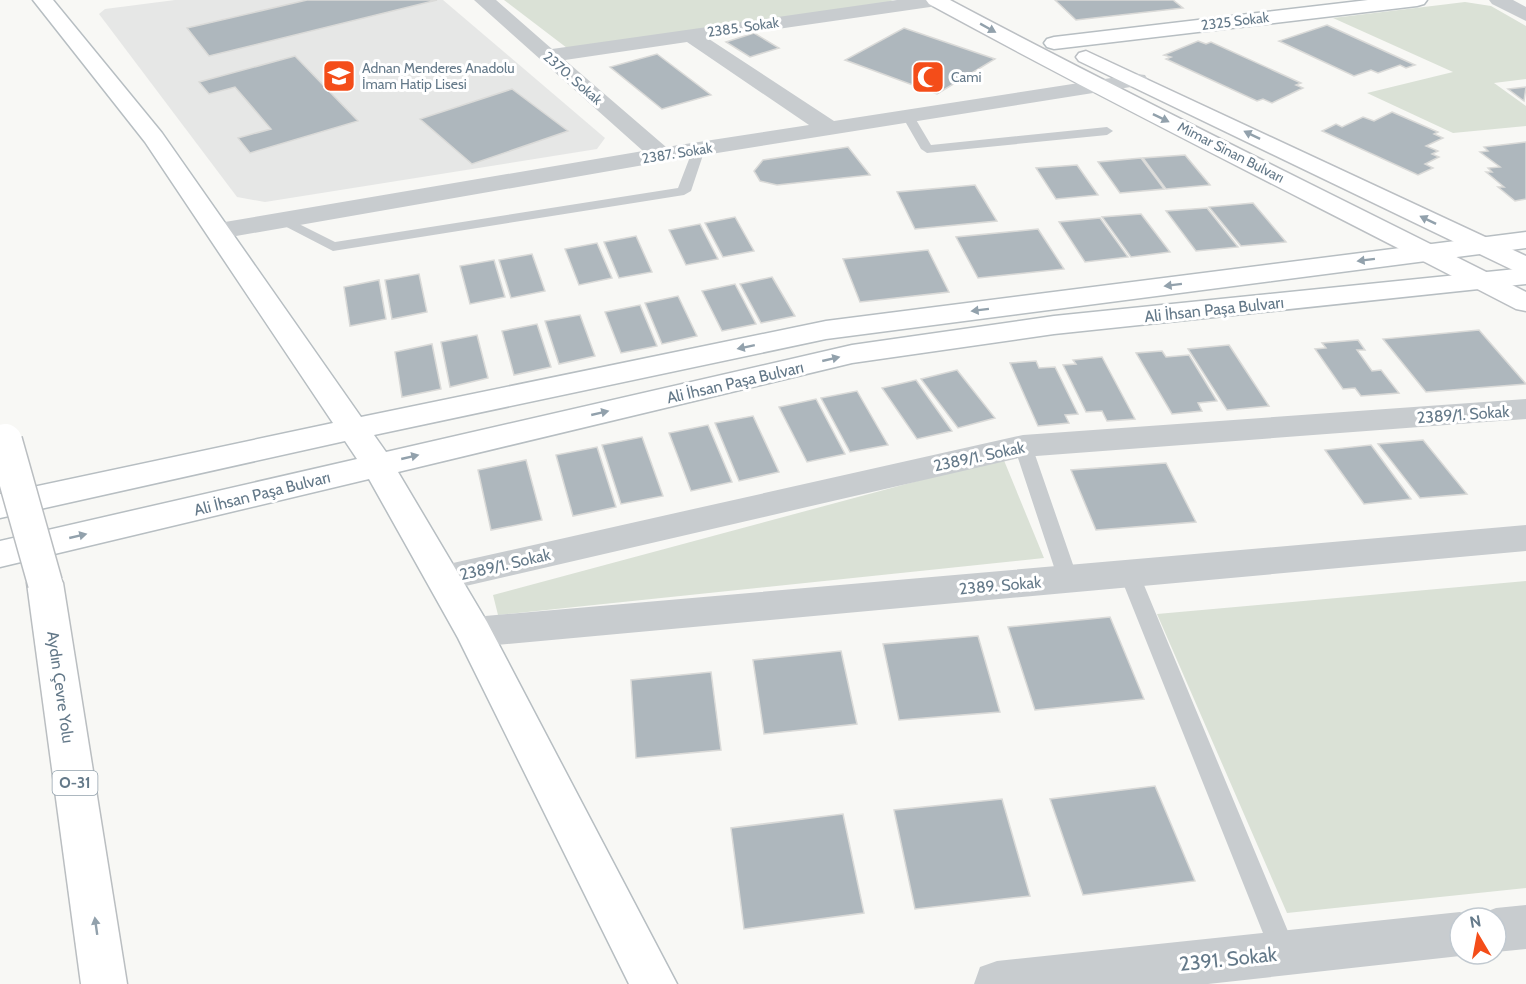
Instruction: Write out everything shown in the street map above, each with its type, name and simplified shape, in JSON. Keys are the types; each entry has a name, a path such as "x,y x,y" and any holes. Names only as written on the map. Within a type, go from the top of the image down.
{"main road":[{"path":"47,0 154,138 378,465 474,632 654,984"},
{"name":"Mimar Sinan Bulvarı","path":"937,0 1095,86 1196,134 1526,303"},
{"name":"2325 Sokak","path":"1045,37 1417,0"},
{"name":"Mimar Sinan Bulvarı","path":"1045,37 1526,266"},
{"path":"1480,245 1526,240"},
{"name":"Ali İhsan Paşa Bulvarı","path":"0,506 826,330 1480,245"},
{"name":"Ali İhsan Paşa Bulvarı","path":"0,554 852,354 1054,325 1526,276"},
{"name":"Aydın Çevre Yolu","path":"2,436 45,583 104,984"}],"street":[{"name":"2370. Sokak","path":"484,0 661,155"},
{"name":"2385. Sokak","path":"548,56 937,0"},
{"path":"1499,0 1526,15"},
{"path":"690,35 829,128"},
{"name":"2387. Sokak","path":"219,231 661,155 1137,80"},
{"name":"2389/1. Sokak","path":"444,578 1023,446 1526,410"},
{"name":"2389. Sokak","path":"474,632 1526,538"},
{"path":"1508,929 1526,927"},
{"name":"2391. Sokak","path":"997,984 1448,935"}],"lane":[{"path":"908,116 927,149 1107,131"},
{"path":"280,220 333,247 684,191 699,149"},
{"path":"1023,446 1068,579"},
{"path":"1129,573 1284,953"}],"shaded area":[{"name":"Adnan Menderes Anadolu İmam Hatip Lisesi","path":"175,0 443,0 605,138 597,149 265,202 237,197 99,14 105,9"},
{"path":"504,0 893,0 883,4 567,48"},
{"path":"1465,2 1491,6 1526,26 1526,79 1494,83 1526,106 1526,126 1453,133 1367,93 1453,72 1333,18"},
{"path":"1003,458 1044,558 498,615 493,595"},
{"path":"1526,581 1526,888 1287,913 1157,614"}],"building":[{"path":"307,0 437,0 209,56 187,28"},
{"path":"1055,0 1173,0 1183,8 1076,20"},
{"path":"1327,25 1415,65 1406,68 1400,65 1378,73 1371,70 1354,76 1279,41"},
{"name":"Cami","path":"904,28 995,59 937,94 845,60"},
{"path":"754,33 779,48 750,57 726,42"},
{"path":"1198,41 1206,44 1211,42 1301,83 1296,85 1303,88 1272,103 1263,99 1257,101 1166,59 1171,57 1164,55"},
{"path":"657,54 711,95 662,109 610,67"},
{"path":"295,56 358,121 250,153 238,138 271,129 235,87 209,94 199,82"},
{"path":"1526,87 1524,101 1508,89"},
{"path":"512,89 568,131 472,164 420,119"},
{"path":"1392,112 1438,132 1434,134 1443,138 1426,146 1438,151 1432,154 1439,157 1425,164 1433,168 1418,175 1322,131 1336,124 1342,127 1363,117 1374,121"},
{"path":"1526,142 1526,199 1515,201 1498,187 1504,187 1486,172 1492,172 1488,168 1500,167 1480,152 1488,151 1484,147"},
{"path":"848,147 870,175 777,185 760,181 754,171 763,160"},
{"path":"1185,155 1210,185 1166,189 1143,158"},
{"path":"1141,158 1164,189 1120,193 1098,162"},
{"path":"1077,165 1098,195 1056,199 1036,168"},
{"path":"975,185 997,221 915,229 897,192"},
{"path":"1253,203 1286,242 1241,246 1209,207"},
{"path":"1207,208 1238,247 1196,251 1166,211"},
{"path":"1141,214 1170,252 1131,257 1102,217"},
{"path":"735,217 754,251 723,257 705,223"},
{"path":"1100,218 1128,257 1085,262 1059,222"},
{"path":"700,224 718,259 686,265 669,230"},
{"path":"1038,229 1064,269 978,278 956,237"},
{"path":"636,236 652,272 619,278 604,242"},
{"path":"597,243 612,278 579,285 565,249"},
{"path":"928,250 949,292 860,302 843,259"},
{"path":"532,254 545,291 511,298 499,260"},
{"path":"494,260 505,297 470,304 460,266"},
{"path":"419,274 427,312 392,319 385,280"},
{"path":"772,277 795,316 761,323 740,284"},
{"path":"379,280 386,319 350,326 344,287"},
{"path":"735,284 756,324 722,331 702,291"},
{"path":"678,296 697,336 662,344 645,303"},
{"path":"640,305 657,346 621,353 605,312"},
{"path":"580,315 595,356 559,364 545,321"},
{"path":"537,324 551,367 514,375 502,331"},
{"path":"1479,330 1526,384 1426,392 1383,339"},
{"path":"477,335 488,378 450,387 441,342"},
{"path":"1358,340 1365,350 1357,350 1372,371 1381,370 1399,393 1361,396 1355,388 1343,389 1315,349 1326,348 1322,343"},
{"path":"432,344 441,389 402,397 395,352"},
{"path":"1229,345 1269,406 1227,410 1188,349"},
{"path":"1162,351 1166,357 1189,355 1217,401 1198,403 1202,411 1172,414 1136,353"},
{"path":"1102,357 1135,419 1107,421 1102,411 1086,412 1063,365 1076,364 1073,360"},
{"path":"1036,361 1039,368 1055,367 1078,414 1065,415 1069,423 1038,426 1010,363"},
{"path":"957,370 995,418 958,428 921,379"},
{"path":"916,380 952,431 917,439 882,388"},
{"path":"857,391 888,445 850,452 821,398"},
{"path":"816,399 845,454 807,462 779,407"},
{"path":"753,416 779,472 739,481 715,423"},
{"path":"708,425 732,482 691,491 669,433"},
{"path":"642,437 663,496 621,504 602,445"},
{"path":"1423,440 1467,494 1420,498 1378,444"},
{"path":"1371,445 1411,499 1364,504 1325,450"},
{"path":"597,447 616,507 573,516 556,455"},
{"path":"526,460 542,520 491,530 478,470"},
{"path":"1166,463 1196,522 1096,530 1071,470"},
{"path":"1110,617 1144,699 1035,710 1008,627"},
{"path":"978,636 1000,712 899,720 883,644"},
{"path":"841,651 857,724 764,734 753,660"},
{"path":"711,672 721,750 636,758 631,680"},
{"path":"1155,786 1195,881 1083,895 1050,799"},
{"path":"1002,799 1030,896 915,909 894,810"},
{"path":"843,814 864,913 744,929 731,828"}],"place":[{"name":"Adnan Menderes Anadolu İmam Hatip Lisesi","path":"339,76"},
{"name":"Cami","path":"928,77"}]}
